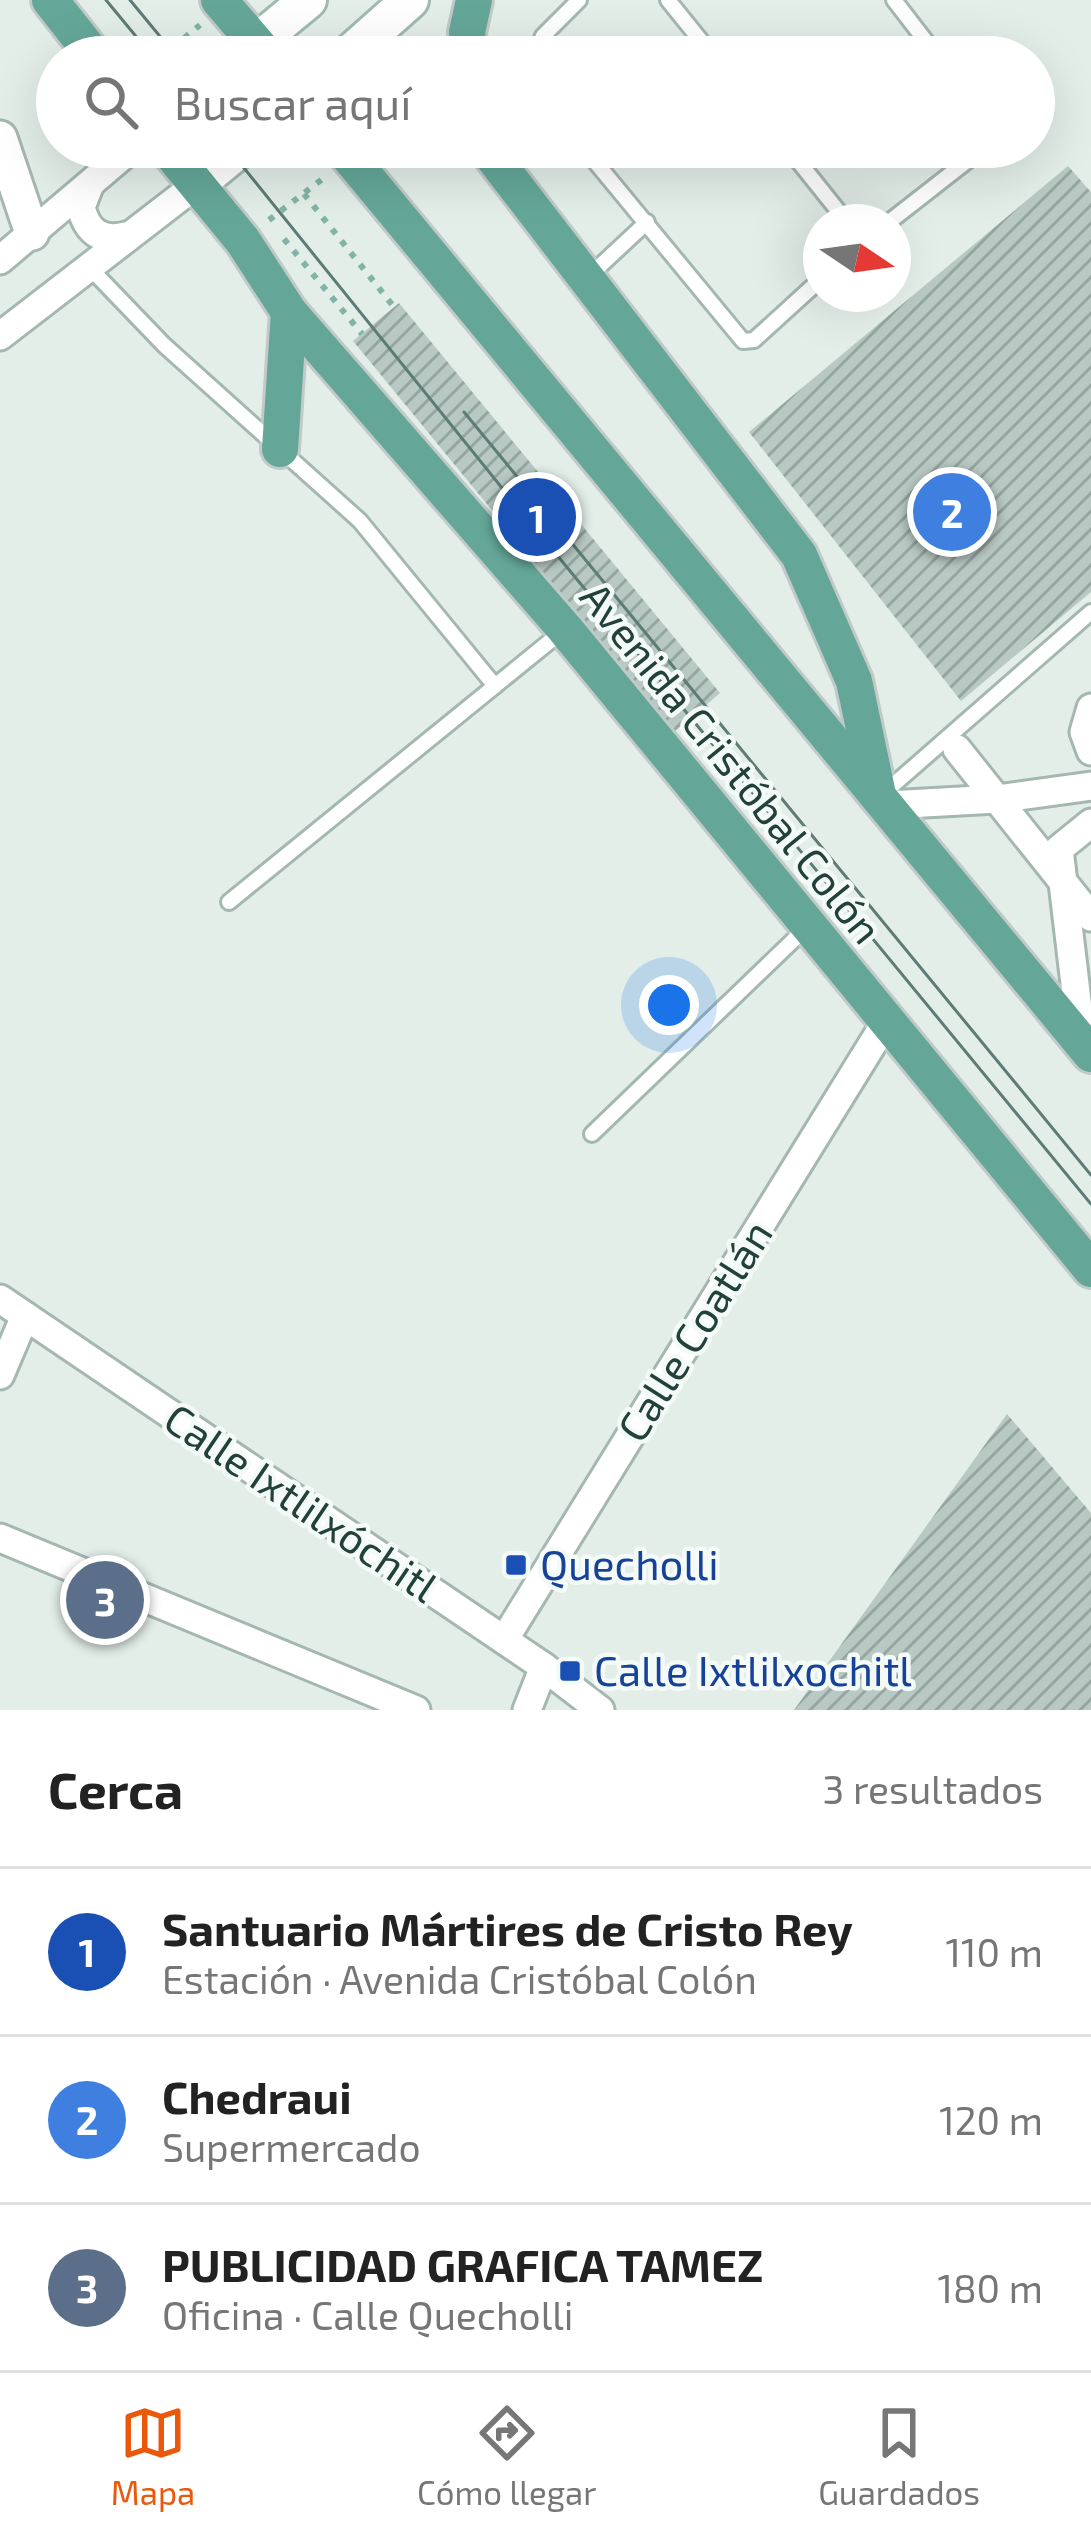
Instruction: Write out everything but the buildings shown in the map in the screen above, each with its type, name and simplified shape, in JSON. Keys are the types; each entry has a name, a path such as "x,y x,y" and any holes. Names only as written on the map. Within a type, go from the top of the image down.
{"main road":[{"path":"50,0 78,36"},
{"path":"271,36 308,0"},
{"path":"370,36 410,0"},
{"path":"467,36 474,0"},
{"path":"221,3 243,36"},
{"name":"Avenida Cristóbal Colón","path":"183,168 196,184 256,231 289,312 565,629 1091,1269"},
{"path":"196,184 216,168"},
{"path":"358,168 1086,1049"},
{"path":"501,168 799,555 854,681 882,798"},
{"path":"280,449 289,312"}],"street":[{"path":"0,138 32,233"},
{"path":"0,260 109,168"},
{"path":"90,184 81,207 91,230 101,237 126,236"},
{"path":"0,336 196,184"},
{"path":"1091,708 1084,732 1091,751"},
{"path":"957,749 1091,917"},
{"path":"882,798 997,799 1091,786"},
{"path":"1086,1049 1059,849 1091,823"},
{"name":"Calle Coatlán","path":"504,1640 886,1022"},
{"name":"Calle Ixtlilxóchitl","path":"0,1299 544,1667 600,1710"},
{"path":"0,1375 25,1316"},
{"path":"0,1538 416,1710"},
{"path":"527,1710 544,1667"}],"lane":[{"path":"543,36 579,0"},
{"path":"668,0 697,36"},
{"path":"894,0 922,36"},
{"path":"601,168 746,342 803,295"},
{"path":"804,168 833,204"},
{"path":"911,205 958,168"},
{"path":"586,278 646,222"},
{"path":"89,267 164,345 360,521 495,686"},
{"path":"882,798 1091,612"},
{"path":"229,902 565,629"},
{"path":"592,1134 808,926"}],"path":[{"path":"184,36 221,3"},
{"path":"329,168 256,231 362,334"},
{"path":"304,194 394,307"}],"tram line":[{"path":"106,0 136,36"},
{"path":"130,0 160,36"},
{"path":"244,168 1091,1204"},
{"path":"464,412 1091,1175"}],"place":[{"name":"Chedraui","path":"952,512"},
{"name":"Santuario Mártires de Cristo Rey","path":"537,517"},
{"name":"Quecholli","path":"516,1565"},
{"name":"PUBLICIDAD GRAFICA TAMEZ","path":"105,1600"},
{"name":"Calle Ixtlilxochitl","path":"570,1671"}]}
